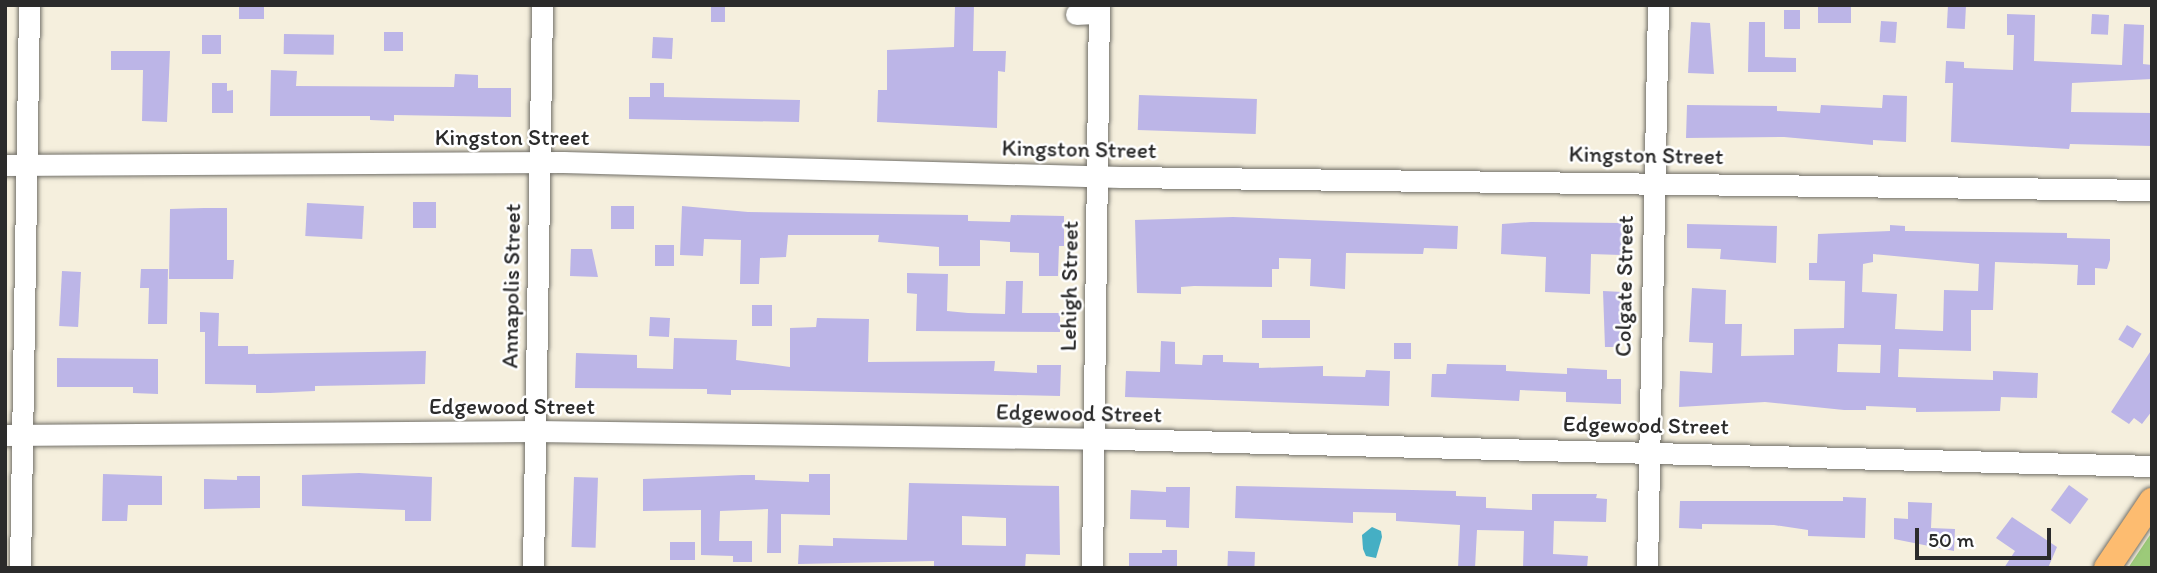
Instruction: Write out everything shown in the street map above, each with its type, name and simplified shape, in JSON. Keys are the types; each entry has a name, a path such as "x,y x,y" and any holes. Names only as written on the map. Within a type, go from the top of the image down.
{"main road":[{"path":"2106,568 2152,501"}],"street":[{"path":"20,568 14,435 16,164 29,5"},
{"name":"Annapolis Street","path":"533,568 542,5"},
{"name":"Colgate Street","path":"1647,568 1652,181 1658,5"},
{"path":"1076,13 1098,9"},
{"name":"Lehigh Street","path":"1091,568 1098,9"},
{"name":"Kingston Street","path":"16,164 539,163 1096,176 1652,181 2152,190"},
{"name":"Edgewood Street","path":"14,435 535,431 1647,451 2152,466"}],"green space":[{"path":"2152,532 2152,568 2128,568"}],"water":[{"path":"1372,527 1381,531 1382,537 1376,558 1366,556 1363,549 1362,535"}],"building":[{"path":"239,5 264,5 264,19 239,19"},
{"path":"711,5 725,5 725,22 711,22"},
{"path":"955,5 974,5 973,51 1006,51 1005,72 998,71 997,128 877,122 878,90 887,90 887,50 954,47"},
{"path":"1818,5 1851,5 1851,23 1818,23"},
{"path":"1948,5 1966,6 1965,29 1947,28"},
{"path":"1784,10 1800,10 1800,29 1784,29"},
{"path":"2007,14 2035,15 2034,61 2122,65 2124,24 2144,25 2143,64 2152,65 2152,79 2072,83 2071,112 2152,113 2152,146 2070,144 2069,149 1951,142 1953,83 1945,83 1946,61 1964,62 1964,68 2013,70 2014,35 2007,35"},
{"path":"2092,14 2109,15 2108,35 2091,34"},
{"path":"1881,21 1897,22 1895,43 1880,42"},
{"path":"1691,22 1710,23 1714,74 1688,73"},
{"path":"1749,22 1765,22 1765,57 1796,58 1796,72 1748,72"},
{"path":"384,32 403,32 403,51 384,51"},
{"path":"284,34 334,35 334,55 284,54"},
{"path":"202,35 221,35 221,54 202,54"},
{"path":"653,37 673,38 672,59 652,58"},
{"path":"111,51 170,51 167,122 142,121 143,70 111,70"},
{"path":"271,70 297,71 296,86 454,87 455,74 478,75 478,88 511,88 511,117 394,115 394,121 370,120 370,116 270,116"},
{"path":"212,83 227,83 227,91 233,90 233,113 212,113"},
{"path":"650,83 664,83 664,97 800,100 799,122 629,119 629,97 650,97"},
{"path":"1139,95 1257,99 1256,134 1138,130"},
{"path":"1883,95 1907,96 1906,142 1873,140 1873,145 1784,137 1686,138 1687,105 1777,106 1777,111 1820,113 1821,105 1882,108"},
{"path":"413,202 436,202 436,228 413,228"},
{"path":"307,203 364,206 362,239 305,236"},
{"path":"611,206 634,206 634,229 611,229"},
{"path":"682,206 748,212 968,215 968,221 1010,222 1011,215 1064,216 1064,246 1059,246 1058,276 1039,276 1039,253 1010,252 1010,242 980,240 980,266 939,266 939,247 878,242 879,235 788,235 786,257 760,258 759,284 740,284 741,240 704,239 703,256 680,255"},
{"path":"227,208 227,260 234,260 233,279 169,279 170,209"},
{"path":"1233,217 1458,226 1457,249 1424,248 1423,254 1346,253 1345,289 1310,286 1311,259 1279,258 1279,269 1272,269 1272,287 1194,286 1181,287 1181,294 1137,293 1135,220"},
{"path":"1622,223 1621,255 1591,254 1590,294 1545,292 1546,257 1501,254 1502,224"},
{"path":"1687,224 1777,226 1776,263 1720,259 1721,249 1687,248"},
{"path":"1890,225 1905,226 1905,231 2067,233 2067,238 2110,239 2110,260 2107,269 2095,268 2095,285 2077,285 2078,265 1995,262 1993,310 1971,310 1971,351 1899,349 1898,377 1993,380 1993,371 2038,373 2037,398 2001,397 2000,411 1916,412 1916,408 1866,406 1866,410 1844,410 1765,402 1679,407 1680,371 1712,373 1713,343 1689,342 1692,288 1726,290 1725,324 1742,324 1741,356 1794,355 1794,329 1844,328 1845,281 1809,280 1809,263 1817,263 1818,234 1890,231","holes":["1873,254 1979,264 1978,291 1944,290 1943,331 1895,329 1897,294 1862,292 1863,264 1873,262","1838,344 1881,345 1880,373 1837,372"]},
{"path":"655,245 674,245 674,266 655,266"},
{"path":"571,249 592,249 598,277 570,276"},
{"path":"141,269 168,269 167,324 148,324 149,288 140,288"},
{"path":"62,271 81,272 78,327 59,326"},
{"path":"907,273 948,274 947,311 968,313 1005,314 1006,281 1023,281 1022,313 1060,313 1060,332 916,331 917,294 907,293"},
{"path":"1603,291 1623,292 1621,347 1605,347"},
{"path":"752,305 772,305 772,326 752,326"},
{"path":"200,312 219,313 218,346 248,346 248,354 426,351 425,384 315,386 315,391 256,393 256,385 205,384 205,332 200,332"},
{"path":"650,317 670,318 669,337 649,336"},
{"path":"817,318 869,319 868,362 995,361 994,371 1037,373 1037,365 1061,365 1060,396 762,390 731,390 731,395 707,394 707,389 575,388 576,353 637,355 637,368 673,369 674,338 737,340 736,360 790,367 790,328 816,327"},
{"path":"1262,320 1310,320 1310,338 1262,338"},
{"path":"2127,325 2142,334 2133,348 2118,340"},
{"path":"1161,341 1175,342 1175,364 1202,365 1203,355 1223,355 1223,362 1259,363 1259,368 1323,366 1323,376 1365,377 1366,370 1390,371 1389,406 1125,397 1126,371 1160,372"},
{"path":"1394,343 1411,343 1411,359 1394,359"},
{"path":"2152,349 2152,411 2142,424 2134,418 2129,424 2111,412"},
{"path":"57,358 158,359 158,394 133,393 133,387 57,387"},
{"path":"1447,364 1506,365 1506,371 1567,374 1567,368 1607,370 1607,379 1621,379 1621,404 1566,402 1566,392 1520,390 1519,401 1431,397 1432,374 1446,374"},
{"path":"359,473 432,477 431,521 405,521 405,510 302,506 302,475"},
{"path":"103,474 162,476 162,505 128,505 127,521 102,521"},
{"path":"809,474 830,474 830,515 781,514 781,553 767,553 768,509 720,511 719,541 752,541 752,562 733,562 733,556 701,555 701,510 643,511 643,479 755,475 755,480 809,482"},
{"path":"237,476 260,476 260,508 204,509 204,479 237,480"},
{"path":"574,477 598,478 596,548 572,547"},
{"path":"909,483 1059,486 1060,555 1026,554 1025,568 934,566 934,561 798,564 799,545 833,546 833,538 907,540","holes":["962,516 1006,518 1006,546 962,545"]},
{"path":"2069,485 2088,499 2070,524 2051,510"},
{"path":"1236,486 1456,491 1456,496 1486,497 1486,508 1532,510 1532,494 1597,494 1596,498 1607,499 1606,522 1554,521 1553,554 1588,556 1587,568 1523,568 1524,531 1477,530 1475,568 1458,568 1460,525 1396,521 1396,513 1353,512 1353,523 1235,518"},
{"path":"1166,487 1190,487 1189,528 1166,527 1166,520 1130,519 1131,490 1166,492"},
{"path":"1843,497 1866,498 1865,538 1808,536 1808,530 1774,525 1702,524 1702,529 1679,528 1680,501 1843,501"},
{"path":"1908,502 1932,503 1931,528 1955,529 1954,551 1894,539 1894,518 1908,519"},
{"path":"2012,517 2057,547 2048,568 2004,568 2015,551 1996,538"},
{"path":"670,542 695,542 695,560 670,560"},
{"path":"1162,550 1177,550 1177,568 1129,568 1129,553 1162,553"},
{"path":"1228,551 1255,552 1254,568 1227,568"}]}
